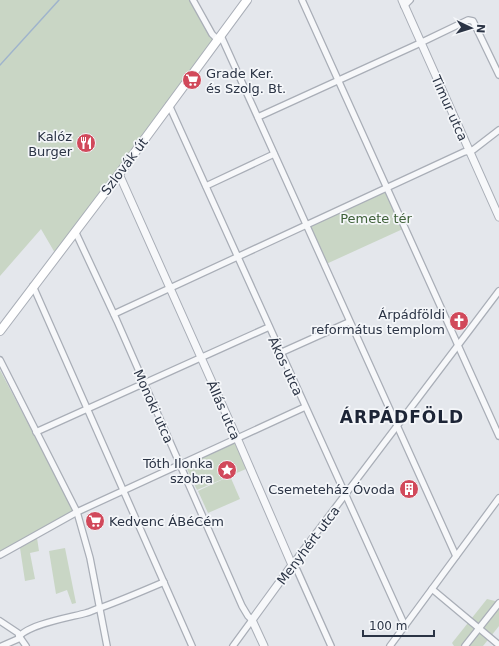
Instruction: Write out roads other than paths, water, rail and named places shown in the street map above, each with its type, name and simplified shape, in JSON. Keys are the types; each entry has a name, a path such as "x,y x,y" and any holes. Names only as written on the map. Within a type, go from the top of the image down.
{"main road":[{"name":"Szlovák út","path":"0,330 32,286 119,174 169,104 247,0"}],"street":[{"path":"193,0 212,34 219,38 258,117 349,322 456,556"},
{"path":"302,0 499,436"},
{"path":"403,3 410,0"},
{"name":"Timur utca","path":"403,3 499,217"},
{"path":"258,117 468,20 473,21 499,75"},
{"name":"Ákos utca","path":"169,104 268,327 404,626"},
{"path":"114,314 473,150 499,130"},
{"path":"206,186 274,154"},
{"name":"Állás utca","path":"119,174 292,565 297,570 331,646"},
{"name":"Monoki utca","path":"75,231 114,314 242,606 252,620 264,646"},
{"path":"32,286 88,409 192,646"},
{"name":"Menyhért utca","path":"233,646 396,426 499,292"},
{"path":"280,353 349,322"},
{"path":"36,432 268,327"},
{"path":"0,360 77,512 90,558 106,646"},
{"path":"0,555 77,512 305,407"},
{"path":"390,646 499,498"},
{"path":"2,646 18,639 19,636 30,629 47,622 86,613 118,602 164,582"},
{"path":"432,589 499,645"},
{"path":"465,646 499,603"},
{"path":"0,621 18,633 26,646"}],"waterway":[{"path":"0,65 59,0"}],"place":[{"name":"Grade Ker. és Szolg. Bt.","path":"192,80"},
{"name":"Kalóz Burger","path":"86,143"},
{"name":"Árpádföldi református templom","path":"459,321"},
{"name":"Tóth Ilonka szobra","path":"227,470"},
{"name":"Csemeteház Óvoda","path":"409,489"},
{"name":"Kedvenc ÁBéCém","path":"95,521"}],"district":[{"name":"ÁRPÁDFÖLD","path":"402,417"}],"park label":[{"name":"Pemete tér","path":"376,218"}]}
